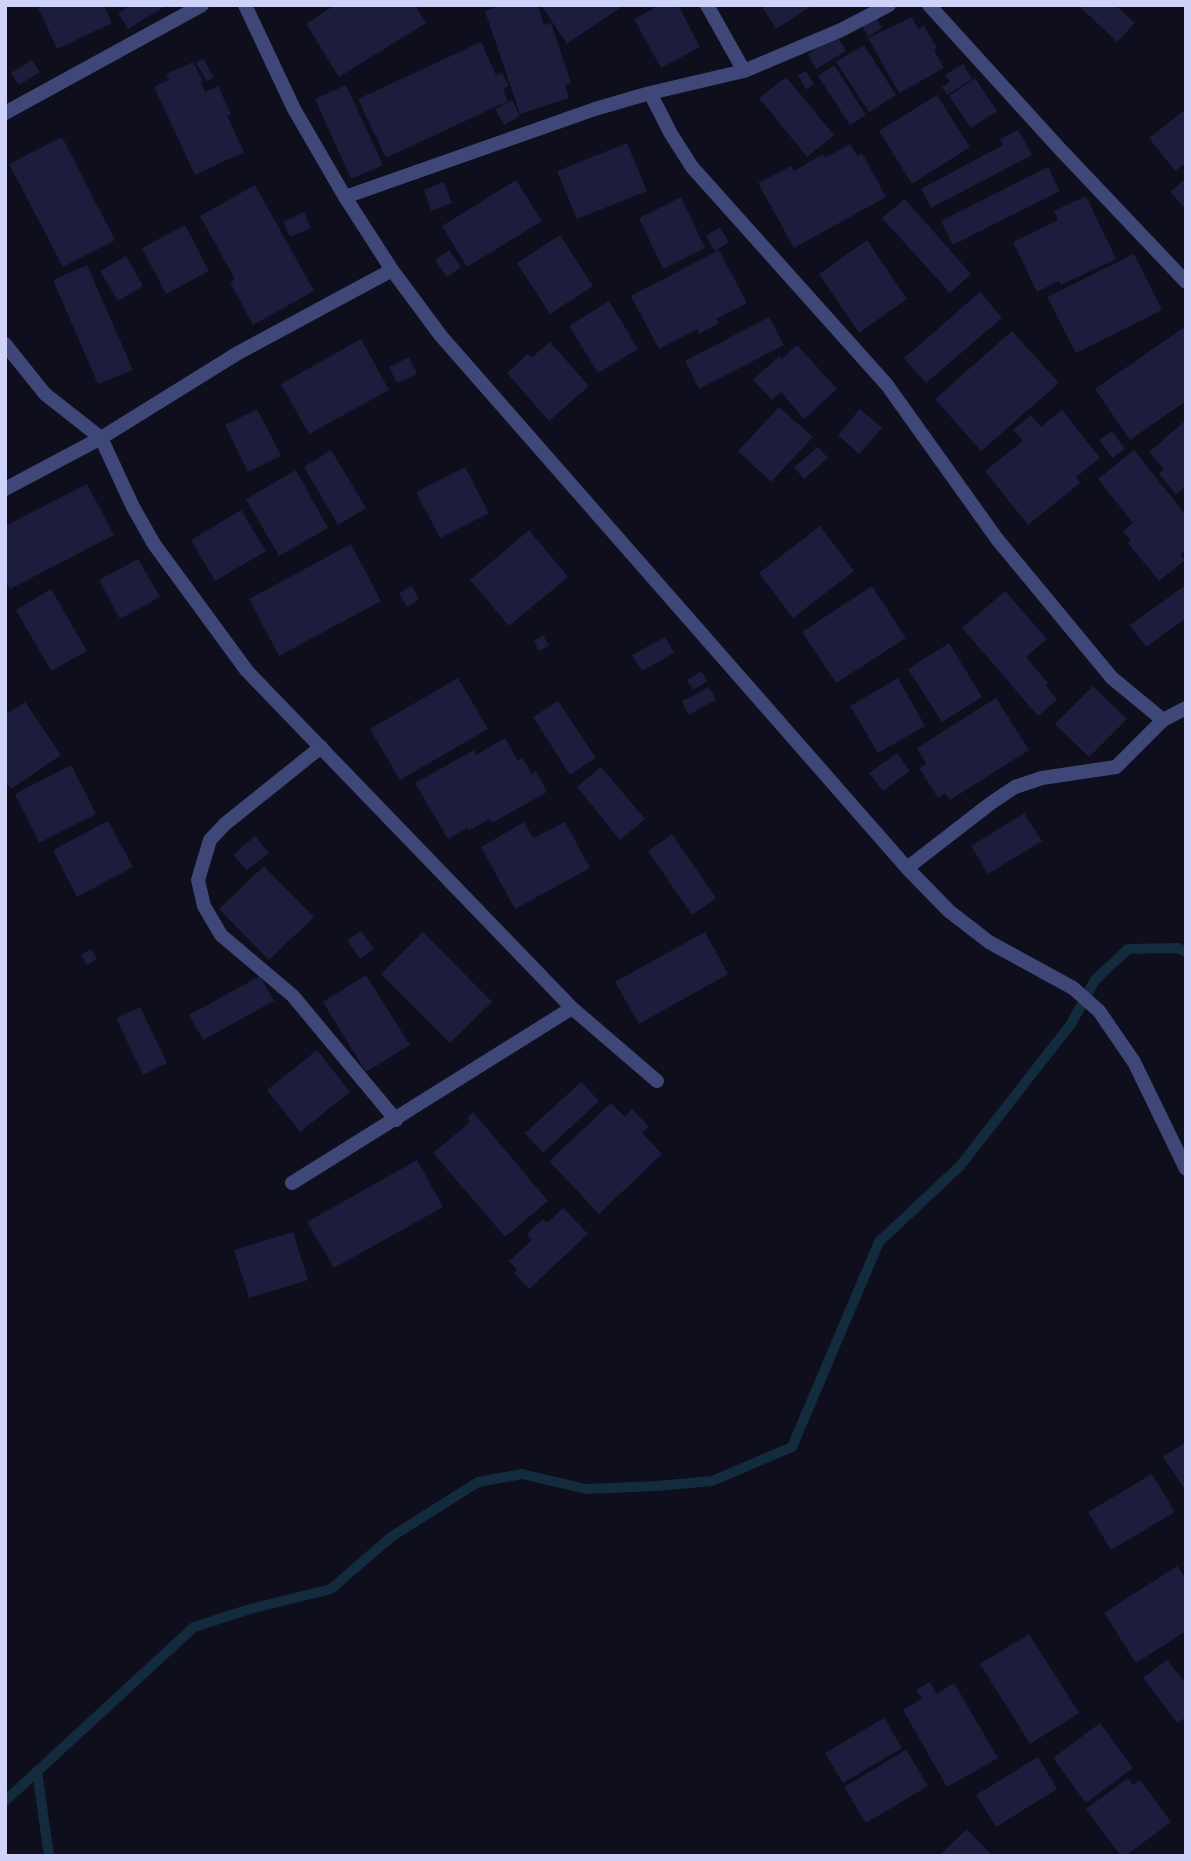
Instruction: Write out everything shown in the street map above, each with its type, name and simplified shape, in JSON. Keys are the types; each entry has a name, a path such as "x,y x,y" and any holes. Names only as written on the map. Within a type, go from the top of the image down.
{"street":[{"path":"5,113 202,5"},
{"path":"245,5 261,44 294,109 345,197 391,270 441,336 907,868 949,912 989,942 1073,988 1099,1011 1134,1062 1186,1170"},
{"path":"707,5 744,71"},
{"path":"345,197 562,119 650,93 744,71 841,30 889,5"},
{"path":"929,5 1186,282"},
{"path":"650,93 692,167 887,385 997,539 1112,678 1163,720"},
{"path":"5,489 100,438 238,353 391,270"},
{"path":"5,344 45,394 100,438 154,544 247,671 572,1008 657,1081"},
{"path":"907,868 1015,787 1042,778 1116,767 1163,720 1186,708"},
{"path":"321,747 225,824 211,840 198,880 204,906 221,935 293,996 396,1120"},
{"path":"292,1184 572,1008"}],"building":[{"path":"37,5 104,5 112,23 57,49"},
{"path":"131,5 167,5 128,29 118,13"},
{"path":"335,5 415,5 426,23 339,77 306,24"},
{"path":"501,5 538,5 544,25 551,23 571,83 565,85 569,98 520,114 485,11"},
{"path":"541,5 624,5 567,44"},
{"path":"660,5 678,5 700,47 661,68 634,19"},
{"path":"761,5 813,5 776,29"},
{"path":"1078,5 1115,5 1135,23 1117,42"},
{"path":"875,16 882,28 868,37 861,24"},
{"path":"912,17 918,29 924,26 937,48 934,50 944,68 899,93 868,38"},
{"path":"837,36 846,51 816,69 808,54"},
{"path":"481,42 496,75 502,73 509,86 503,89 508,101 386,158 358,99"},
{"path":"864,45 896,95 869,112 836,62"},
{"path":"203,59 214,77 207,81 196,63"},
{"path":"32,60 40,72 19,85 11,73"},
{"path":"193,62 203,81 201,82 205,92 218,86 231,114 227,116 244,152 195,175 154,87 169,80 166,74"},
{"path":"963,64 972,79 947,95 942,87 950,82 945,75"},
{"path":"834,65 866,115 850,125 818,76"},
{"path":"806,71 814,84 806,89 798,75"},
{"path":"786,77 834,135 807,157 759,98"},
{"path":"975,78 997,111 971,128 949,96"},
{"path":"346,85 383,165 351,179 315,99"},
{"path":"937,95 970,147 912,184 879,131"},
{"path":"512,100 520,116 504,125 495,109"},
{"path":"1186,109 1186,163 1175,171 1149,138"},
{"path":"1018,130 1032,155 931,208 921,189 1003,145 1000,139"},
{"path":"62,137 115,240 63,267 9,164"},
{"path":"627,143 647,191 577,219 557,171"},
{"path":"850,144 857,156 862,153 886,197 794,248 758,183 791,166 794,171 823,154 825,158"},
{"path":"1048,167 1060,191 953,245 941,221"},
{"path":"1186,178 1186,209 1170,192"},
{"path":"516,180 542,221 467,267 442,226"},
{"path":"444,182 452,203 431,211 424,190"},
{"path":"255,185 314,291 253,325 230,282 235,279 200,216"},
{"path":"1086,196 1116,259 1061,285 1059,281 1037,292 1013,242 1058,220 1054,211"},
{"path":"681,197 705,248 663,269 639,218"},
{"path":"905,199 971,274 950,293 882,218"},
{"path":"304,212 311,228 290,237 283,222"},
{"path":"185,225 209,271 166,294 142,248"},
{"path":"720,227 729,242 715,251 706,236"},
{"path":"560,235 593,286 550,314 517,263"},
{"path":"867,240 907,299 859,333 819,274"},
{"path":"449,250 461,267 447,277 435,260"},
{"path":"719,250 747,303 716,319 719,323 699,334 697,329 659,349 631,296"},
{"path":"1134,254 1162,310 1076,353 1047,297"},
{"path":"126,256 143,286 118,301 100,271"},
{"path":"87,265 133,370 98,384 53,280"},
{"path":"980,292 1002,318 926,383 904,358"},
{"path":"609,301 638,349 598,373 569,326"},
{"path":"769,317 784,345 699,389 685,361"},
{"path":"1186,326 1186,401 1130,440 1095,389"},
{"path":"1012,331 1059,383 981,451 935,399"},
{"path":"361,339 389,390 309,434 281,384"},
{"path":"550,342 589,386 549,421 507,373 528,354 532,357"},
{"path":"797,345 837,389 804,419 781,392 772,400 753,380 779,356 782,359"},
{"path":"409,357 417,374 397,383 389,367"},
{"path":"779,407 813,437 771,482 738,451"},
{"path":"257,409 281,456 248,472 225,425"},
{"path":"860,409 882,428 859,454 838,435"},
{"path":"1062,410 1100,458 1076,477 1080,483 1028,525 985,471 1023,441 1013,430 1031,415 1041,427"},
{"path":"1186,420 1186,486 1176,494 1159,474 1164,469 1149,452"},
{"path":"1112,431 1125,449 1112,458 1099,440"},
{"path":"818,447 828,458 804,479 794,467"},
{"path":"331,450 366,508 338,525 304,467"},
{"path":"1134,450 1186,515 1186,550 1180,555 1185,560 1159,581 1128,543 1131,541 1123,531 1133,523 1098,479"},
{"path":"465,467 489,513 440,538 416,492"},
{"path":"296,470 328,528 279,556 246,499"},
{"path":"87,484 114,535 10,589 5,580 5,526"},
{"path":"241,510 266,551 215,581 191,540"},
{"path":"820,526 854,571 793,618 759,573"},
{"path":"529,530 568,577 509,626 470,580"},
{"path":"351,544 381,601 279,656 249,599"},
{"path":"138,559 160,597 120,619 99,580"},
{"path":"1186,585 1186,618 1146,647 1130,625"},
{"path":"412,586 419,599 407,607 399,593"},
{"path":"872,586 906,638 836,683 802,632"},
{"path":"51,589 87,651 51,671 16,610"},
{"path":"1005,591 1047,639 1026,657 1048,683 1046,686 1057,700 1038,716 962,628"},
{"path":"543,635 549,646 539,651 534,641"},
{"path":"665,637 674,653 642,671 632,655"},
{"path":"949,643 982,697 942,722 908,669"},
{"path":"701,671 708,681 693,690 687,680"},
{"path":"458,678 488,729 400,780 370,729"},
{"path":"898,678 925,726 878,753 850,706"},
{"path":"1093,686 1127,719 1089,757 1055,724"},
{"path":"709,687 716,700 688,715 682,701"},
{"path":"996,698 1029,750 950,800 945,793 938,798 919,768 926,764 917,748"},
{"path":"558,701 596,758 570,775 533,717"},
{"path":"25,702 61,755 11,789 5,781 5,715"},
{"path":"505,738 518,761 523,758 532,774 536,771 547,792 492,823 490,819 448,839 415,783 474,750 476,755"},
{"path":"897,753 910,771 883,791 869,773"},
{"path":"71,765 96,814 39,843 15,794"},
{"path":"601,767 645,819 620,840 577,787"},
{"path":"1024,813 1042,841 988,874 971,846"},
{"path":"108,821 133,867 77,897 53,850"},
{"path":"524,822 533,838 565,822 590,868 515,909 481,847"},
{"path":"672,834 716,898 692,915 648,851"},
{"path":"255,836 269,853 247,870 233,855"},
{"path":"264,866 314,917 269,960 219,909"},
{"path":"361,931 374,949 360,959 347,940"},
{"path":"423,932 492,1002 450,1043 381,974"},
{"path":"705,932 728,974 639,1024 615,982"},
{"path":"91,949 97,959 87,965 81,955"},
{"path":"366,975 410,1045 366,1072 323,1002"},
{"path":"260,976 274,1001 203,1040 189,1015"},
{"path":"140,1007 167,1063 143,1075 116,1018"},
{"path":"317,1050 350,1092 300,1132 267,1090"},
{"path":"581,1082 599,1101 543,1153 525,1133"},
{"path":"611,1103 625,1117 632,1109 649,1127 642,1133 662,1154 599,1214 549,1161"},
{"path":"473,1112 548,1201 505,1237 433,1153 470,1122 467,1118"},
{"path":"417,1160 443,1207 334,1268 307,1222"},
{"path":"563,1208 588,1234 529,1289 514,1273 517,1270 509,1261 532,1240 527,1234 543,1219 547,1223"},
{"path":"293,1232 308,1280 249,1298 234,1250"},
{"path":"1186,1442 1186,1491 1163,1457"},
{"path":"1152,1474 1175,1512 1111,1550 1088,1512"},
{"path":"1177,1566 1186,1579 1186,1631 1136,1663 1104,1613"},
{"path":"1029,1634 1079,1713 1030,1744 980,1664"},
{"path":"1167,1660 1183,1680 1186,1678 1186,1717 1177,1723 1143,1678"},
{"path":"930,1682 936,1694 954,1683 998,1758 947,1787 903,1710 922,1699 916,1690"},
{"path":"884,1718 902,1748 843,1783 825,1753"},
{"path":"1100,1723 1133,1768 1086,1803 1053,1758"},
{"path":"906,1750 928,1786 866,1823 844,1787"},
{"path":"1038,1757 1057,1789 996,1827 976,1795"},
{"path":"1128,1778 1133,1785 1140,1780 1171,1822 1125,1856 1121,1856 1086,1809"},
{"path":"967,1829 993,1856 939,1856"}],"waterway":[{"path":"5,1801 194,1627 250,1609 331,1589 391,1537 478,1482 522,1474 586,1489 712,1481 792,1447 879,1242 960,1166 1071,1024 1095,980 1128,949 1178,948 1186,952"},
{"path":"37,1771 49,1856"}]}
